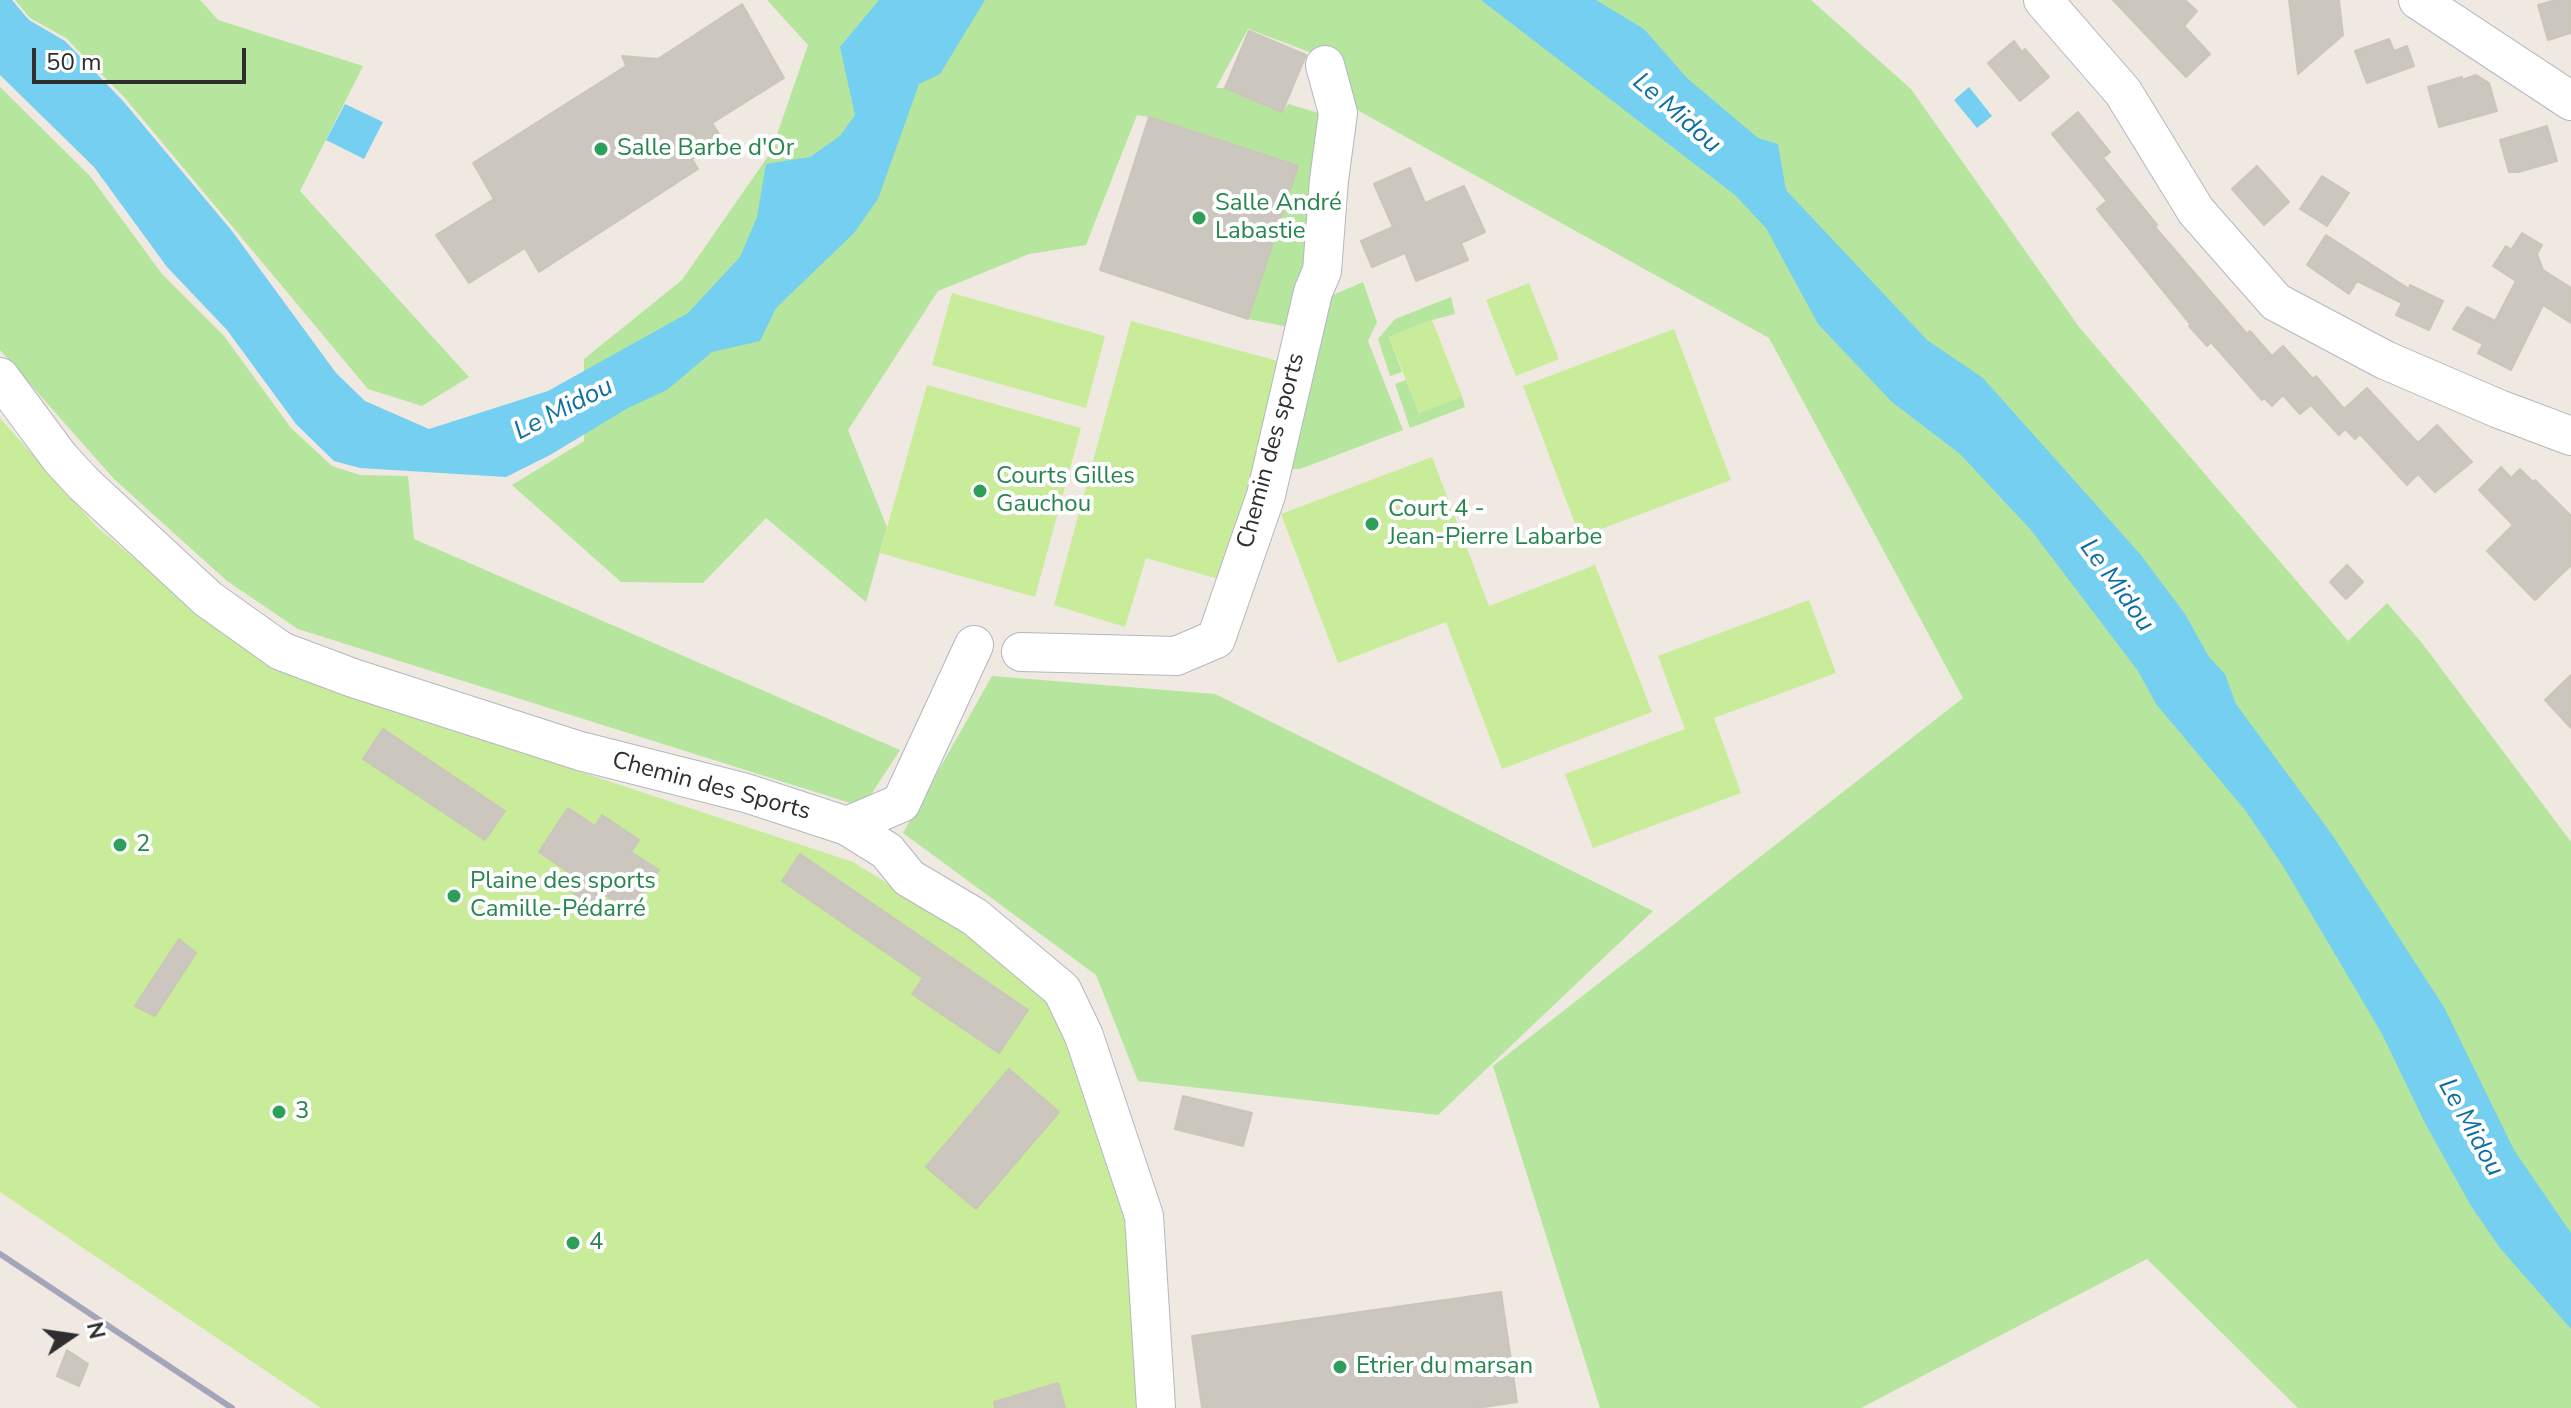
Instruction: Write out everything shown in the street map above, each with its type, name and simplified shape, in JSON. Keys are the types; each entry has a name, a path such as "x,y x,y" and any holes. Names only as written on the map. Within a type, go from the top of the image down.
{"street":[{"path":"2043,0 2123,92 2196,211 2276,302 2385,360 2571,436"},
{"path":"2429,2 2571,101"},
{"name":"Chemin des sports","path":"1021,652 1176,656 1216,639 1266,495 1313,292 1322,271 1338,113 1325,65"},
{"name":"Chemin des Sports","path":"0,377 60,458 84,484 208,599 281,651 353,678 580,751 746,793 847,826 887,851 909,878 975,917 1062,990 1084,1036 1144,1216 1156,1408"},
{"path":"847,826 901,803 974,645"}],"green space":[{"path":"15,0 200,0 218,20 363,66 300,191 469,377 422,406 368,389 125,98 66,38 30,18"},
{"path":"767,0 1811,0 1911,89 2079,327 2348,641 2387,603 2422,643 2571,842 2571,1408 2298,1408 2147,1259 1861,1408 1600,1408 1493,1066 1963,698 1769,338 1359,111 1315,54 1248,29 1216,88 1225,88 1282,112 1288,104 1329,116 1293,328 1248,319 1149,117 1137,115 1086,245 1029,254 938,291 848,430 887,527 866,602 766,518 703,583 621,582 512,485 584,441 584,359 682,280 771,152 808,45"},
{"path":"0,87 90,176 162,274 224,336 291,428 332,466 360,475 408,476 414,539 900,750 863,807 298,629 227,581 114,479 0,350"},
{"path":"1363,282 1377,322 1368,341 1403,430 1300,469 1288,469 1328,297"},
{"path":"1529,283 1559,359 1516,376 1486,300"},
{"path":"952,293 1105,336 1086,408 932,365"},
{"path":"1451,297 1455,314 1389,337 1402,372 1390,376 1378,339 1395,319"},
{"path":"1432,320 1462,396 1419,413 1389,337"},
{"path":"1131,321 1285,363 1225,581 1146,558 1125,627 1054,605"},
{"path":"1674,329 1731,480 1580,537 1523,386"},
{"path":"1406,380 1419,413 1462,396 1465,407 1410,428 1395,384"},
{"name":"Courts Gilles Gauchou","path":"927,385 1081,428 1035,597 880,553"},
{"name":"Plaine des sports Camille-Pédarré","path":"0,418 96,526 205,618 448,728 853,862 963,930 1044,996 1063,1033 1128,1222 1139,1408 321,1408 0,1192"},
{"path":"1432,457 1489,606 1595,565 1652,712 1502,769 1446,622 1338,663 1281,514"},
{"path":"1809,600 1836,673 1714,718 1741,793 1593,848 1565,774 1685,729 1658,656"},
{"path":"992,676 1215,694 1653,911 1438,1115 1138,1081 1096,975 903,833"}],"water":[{"name":"Le Midou","path":"0,0 12,0 29,20 65,41 123,101 232,231 336,373 365,401 429,429 548,391 688,313 740,257 757,217 766,164 810,157 840,136 855,115 840,47 879,0 985,0 940,74 919,84 878,199 854,233 776,308 760,341 712,352 667,390 628,408 550,455 506,477 360,468 334,461 296,424 227,330 167,267 94,167 0,75"},
{"name":"Le Midou","path":"1481,0 1596,0 1644,29 1687,78 1758,138 1778,144 1786,190 1927,340 1983,378 2140,554 2185,614 2209,657 2225,674 2236,704 2333,836 2444,1007 2514,1150 2571,1233 2571,1329 2500,1248 2471,1206 2425,1123 2382,1034 2283,866 2245,810 2156,704 2138,671 2031,530 1960,454 1892,402 1818,324 1766,228 1735,195"},
{"path":"1969,87 1992,116 1977,128 1954,100"},
{"path":"345,104 383,122 364,159 326,140"}],"building":[{"path":"2113,0 2185,0 2197,11 2184,26 2210,54 2186,77"},
{"path":"2289,0 2339,0 2343,35 2298,74"},
{"path":"2571,0 2571,33 2548,40 2538,5"},
{"name":"Salle Barbe d'Or","path":"742,4 784,78 712,123 722,139 692,159 698,169 539,272 525,248 469,283 436,235 494,199 473,163 626,66 622,56 658,59"},
{"path":"1249,31 1306,55 1282,112 1225,88"},
{"path":"2389,39 2394,51 2407,46 2414,66 2367,83 2355,51"},
{"path":"2014,41 2049,77 2020,101 1988,63"},
{"path":"2476,75 2489,83 2497,111 2439,127 2428,87"},
{"path":"2078,112 2110,152 2103,158 2157,225 2155,227 2247,334 2250,331 2272,356 2283,346 2313,379 2316,376 2344,409 2367,388 2418,443 2437,425 2472,462 2435,492 2418,474 2407,485 2360,434 2355,439 2345,429 2339,435 2311,405 2300,414 2283,395 2272,406 2264,398 2262,400 2211,342 2207,346 2189,326 2097,209 2107,201 2052,134"},
{"name":"Salle André Labastie","path":"1149,117 1298,166 1248,319 1100,270"},
{"path":"2547,126 2557,161 2509,172 2500,140"},
{"path":"2257,166 2289,202 2264,225 2232,189"},
{"path":"1410,168 1425,203 1464,186 1485,232 1461,243 1468,260 1416,281 1405,253 1372,267 1361,241 1393,227 1374,184"},
{"path":"2322,176 2349,193 2327,226 2300,209"},
{"path":"2522,233 2542,245 2537,254 2543,270 2571,288 2571,323 2543,305 2511,370 2478,353 2483,344 2453,329 2467,307 2495,321 2516,281 2493,266 2506,246 2511,250"},
{"path":"2326,235 2409,289 2410,285 2443,301 2429,330 2396,315 2402,303 2357,281 2349,294 2307,265"},
{"path":"2501,467 2511,478 2520,469 2571,516 2571,565 2535,600 2487,551 2513,525 2479,490"},
{"path":"2347,565 2363,582 2346,599 2330,582"},
{"path":"2571,675 2571,728 2545,700"},
{"path":"383,729 505,811 485,840 363,759"},
{"path":"568,808 595,826 602,815 639,840 631,852 659,870 630,912 604,894 595,907 559,883 567,871 539,852"},
{"path":"800,854 1028,1010 999,1053 912,994 923,978 782,881"},
{"path":"179,939 196,953 155,1016 135,1006"},
{"path":"1009,1069 1059,1112 976,1209 926,1167"},
{"path":"1183,1096 1252,1113 1243,1146 1175,1129"},
{"name":"Etrier du marsan","path":"1501,1292 1517,1402 1477,1408 1202,1408 1192,1336"},
{"path":"67,1350 88,1364 79,1386 57,1376"},
{"path":"1058,1383 1065,1408 995,1408 994,1402"}],"railway":[{"path":"0,1254 232,1408"}],"place":[{"name":"Salle Barbe d'Or","path":"601,149"},
{"name":"Salle André Labastie","path":"1199,218"},
{"name":"Courts Gilles Gauchou","path":"980,491"},
{"name":"Court 4 - Jean-Pierre Labarbe","path":"1372,524"},
{"name":"2","path":"120,845"},
{"name":"Plaine des sports Camille-Pédarré","path":"454,896"},
{"name":"3","path":"279,1112"},
{"name":"4","path":"573,1243"},
{"name":"Etrier du marsan","path":"1340,1367"}]}
